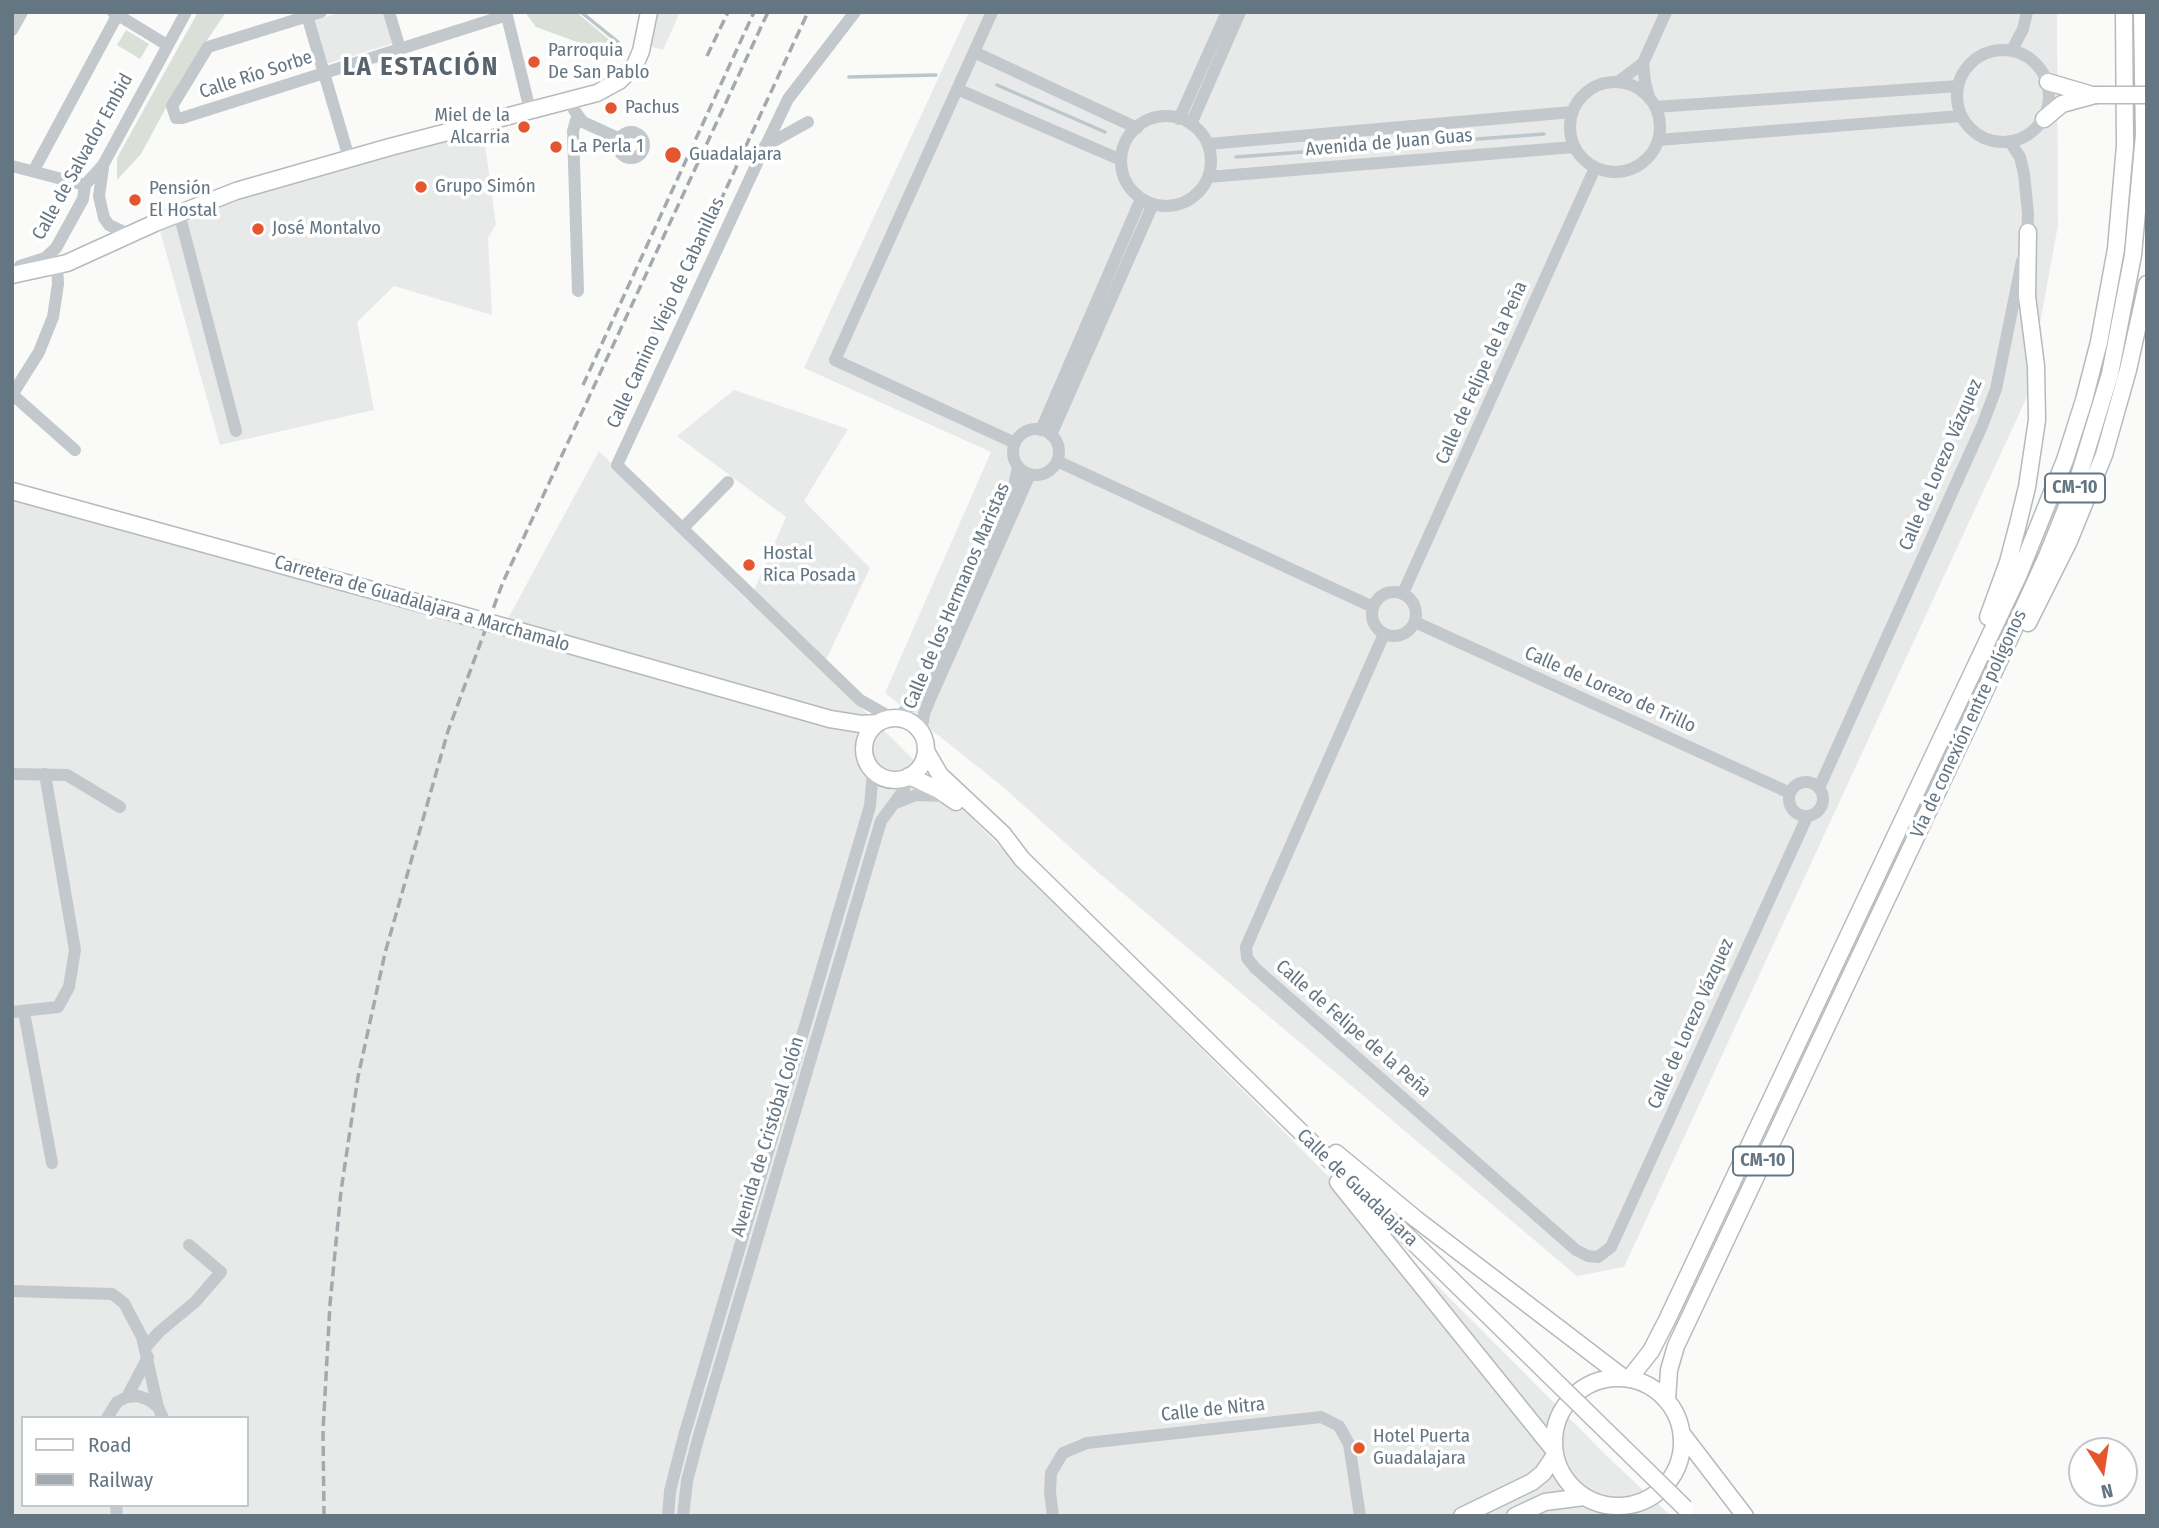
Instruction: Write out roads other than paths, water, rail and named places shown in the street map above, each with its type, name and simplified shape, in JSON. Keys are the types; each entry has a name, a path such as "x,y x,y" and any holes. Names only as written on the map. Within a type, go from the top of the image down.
{"main road":[{"path":"15,270 57,266 236,191 606,89 631,71 639,59 649,12"},
{"name":"Vía de conexión entre polígonos","path":"1626,1378 1651,1351 2019,574 2053,491 2084,400 2106,306 2118,228 2126,114 2124,12"},
{"name":"Vía de conexión entre polígonos","path":"1667,1400 1669,1370 1676,1346 2047,556 2078,479 2101,409 2120,330 2138,221 2144,135 2142,12"},
{"path":"2048,82 2095,96"},
{"path":"2044,120 2062,104 2095,96 2147,95"},
{"path":"15,270 56,259 124,232 155,223"},
{"name":"CM-10","path":"1858,914 1930,742 1989,615 2018,524 2027,487 2037,419 2036,366 2027,296 2028,232"},
{"name":"CM-10","path":"1873,927 1913,863 2087,501 2112,430 2147,284"},
{"name":"Carretera de Guadalajara a Marchamalo","path":"12,491 830,719 882,722"},
{"name":"Carretera de Guadalajara a Marchamalo","path":"830,719 864,743"},
{"path":"882,722 912,723 921,733 926,751 920,766 909,776 890,779 873,772 865,760 864,743 882,722"},
{"name":"Calle de Guadalajara","path":"926,751 940,775 1003,834 1023,859"},
{"name":"Calle de Guadalajara","path":"909,776 948,796 1023,859 1689,1512"},
{"path":"1178,1013 1204,1048 1344,1189 1555,1452"},
{"path":"1250,1083 1407,1211 1600,1359 1626,1378 1650,1386 1667,1400 1675,1412 1683,1435 1745,1516"},
{"path":"1600,1359 1619,1363 1651,1351"},
{"path":"1616,1516 1600,1504 1584,1497 1563,1475 1555,1452 1555,1431 1561,1413 1572,1398 1586,1387 1604,1380 1626,1378"},
{"path":"1600,1504 1620,1507 1641,1502 1658,1492 1672,1477 1681,1459 1683,1435"},
{"path":"1462,1516 1532,1482 1543,1473 1555,1452"},
{"path":"1515,1516 1545,1502 1584,1497"}],"street":[{"path":"12,30 22,12"},
{"name":"Calle de Salvador Embid","path":"15,270 52,253 83,199 85,185 103,165 186,12"},
{"path":"321,12 306,14 349,158"},
{"path":"389,12 400,49"},
{"name":"Calle Camino Viejo de Cabanillas","path":"683,528 617,465 788,99 855,12"},
{"path":"992,12 835,360 1015,443"},
{"path":"1185,121 1227,12"},
{"path":"1185,121 1240,12"},
{"path":"1618,82 1643,63 1666,12"},
{"path":"2012,50 2023,29 2027,12"},
{"path":"34,170 117,13 167,45"},
{"name":"Calle Río Sorbe","path":"306,14 208,47 172,106 176,118 506,14"},
{"path":"506,14 530,110"},
{"path":"2012,50 2029,57 2038,64 2048,82 2050,96 2044,120 2026,136 2010,142 1990,141 1968,127 1961,116 1958,86 1963,74 1970,64 1993,51 2012,50"},
{"path":"974,52 1137,128"},
{"path":"1643,63 1645,82 1652,102 1660,125 1652,154 1627,171 1612,173 1595,168 1585,162 1574,147 1569,122 1582,95 1594,86 1609,82 1638,88 1652,102 1958,86"},
{"path":"957,89 1121,160"},
{"path":"570,101 577,117 620,139"},
{"name":"Avenida de Juan Guas","path":"1208,144 1572,111"},
{"path":"1171,116 1185,121 1197,128 1208,144 1211,166 1208,177 1200,192 1189,201 1176,206 1147,202 1128,186 1122,174 1124,146 1137,128 1156,117 1171,116"},
{"path":"1658,140 1961,116"},
{"path":"577,117 573,131 578,291"},
{"path":"765,146 808,122"},
{"name":"Calle de Lorezo Vázquez","path":"1819,788 1996,389 2028,232 2028,200 2022,163 2010,142"},
{"name":"Avenida de Juan Guas","path":"1208,177 1574,147"},
{"path":"103,165 99,196 104,218 109,225 124,232"},
{"path":"12,166 85,185"},
{"name":"Calle de Felipe de la Peña","path":"1403,593 1595,168"},
{"path":"1046,433 1147,202"},
{"path":"179,213 236,432"},
{"path":"57,266 58,284 53,317 39,352 14,390 75,450"},
{"path":"882,722 912,705 919,695 1014,486 1018,467 1013,455 1018,438 1029,431 1046,433 1059,447 1058,461 1049,471 1036,475 1018,467"},
{"path":"1058,461 1373,607"},
{"name":"Calle de los Hermanos Maristas","path":"921,733 924,714 932,694 1030,474"},
{"path":"728,482 683,528 882,722"},
{"path":"1386,593 1403,593 1413,601 1416,608 1415,622 1411,629 1398,636 1384,634 1374,624 1373,607 1386,593"},
{"name":"Calle de Lorezo de Trillo","path":"1415,622 1790,793"},
{"name":"Calle de Felipe de la Peña","path":"1384,634 1246,947 1247,958 1255,968 1576,1250 1588,1256 1598,1256 1611,1247"},
{"path":"860,700 882,722"},
{"name":"Avenida de Cristóbal Colón","path":"668,1516 670,1490 688,1423 870,806 873,772"},
{"path":"12,774 67,775 120,807"},
{"path":"45,774 75,950 69,987 58,1012 18,1012 52,1163"},
{"name":"Avenida de Cristóbal Colón","path":"683,1516 687,1481 698,1439 881,821 903,791 909,776"},
{"path":"1805,782 1819,788 1823,796 1822,806 1816,814 1807,817 1798,814 1791,807 1790,793 1796,786 1805,782"},
{"path":"892,805 916,795 948,796"},
{"name":"Calle de Lorezo Vázquez","path":"1611,1247 1807,817"},
{"path":"127,1397 146,1353 159,1332 195,1302 221,1272 189,1245"},
{"path":"12,1291 112,1294 124,1303 142,1337 160,1412"},
{"path":"108,1416 109,1410 117,1402 138,1396 149,1400 160,1412"},
{"name":"Calle de Nitra","path":"1053,1516 1051,1473 1063,1453 1087,1443 1321,1418 1339,1426 1349,1444 1360,1516"}],"waterway":[{"path":"581,12 618,42"},
{"path":"849,77 936,75"},
{"path":"997,85 1105,132"},
{"path":"1236,157 1544,134"}],"railway":[{"path":"707,56 728,12"},
{"path":"583,385 754,12"},
{"path":"324,1516 323,1431 330,1304 341,1191 358,1077 385,953 448,731 503,582 768,12"},
{"path":"638,362 695,256 808,12"}],"place":[{"name":"Parroquia De San Pablo","path":"534,62"},
{"name":"Pachus","path":"611,108"},
{"name":"Miel de la Alcarria","path":"524,127"},
{"name":"La Perla 1","path":"556,147"},
{"name":"Guadalajara","path":"673,155"},
{"name":"Grupo Simón","path":"421,187"},
{"name":"Pensión El Hostal","path":"135,200"},
{"name":"José Montalvo","path":"258,229"},
{"name":"Hostal Rica Posada","path":"749,565"},
{"name":"Hotel Puerta Guadalajara","path":"1359,1448"}],"district":[{"name":"LA ESTACIÓN","path":"421,68"}]}
